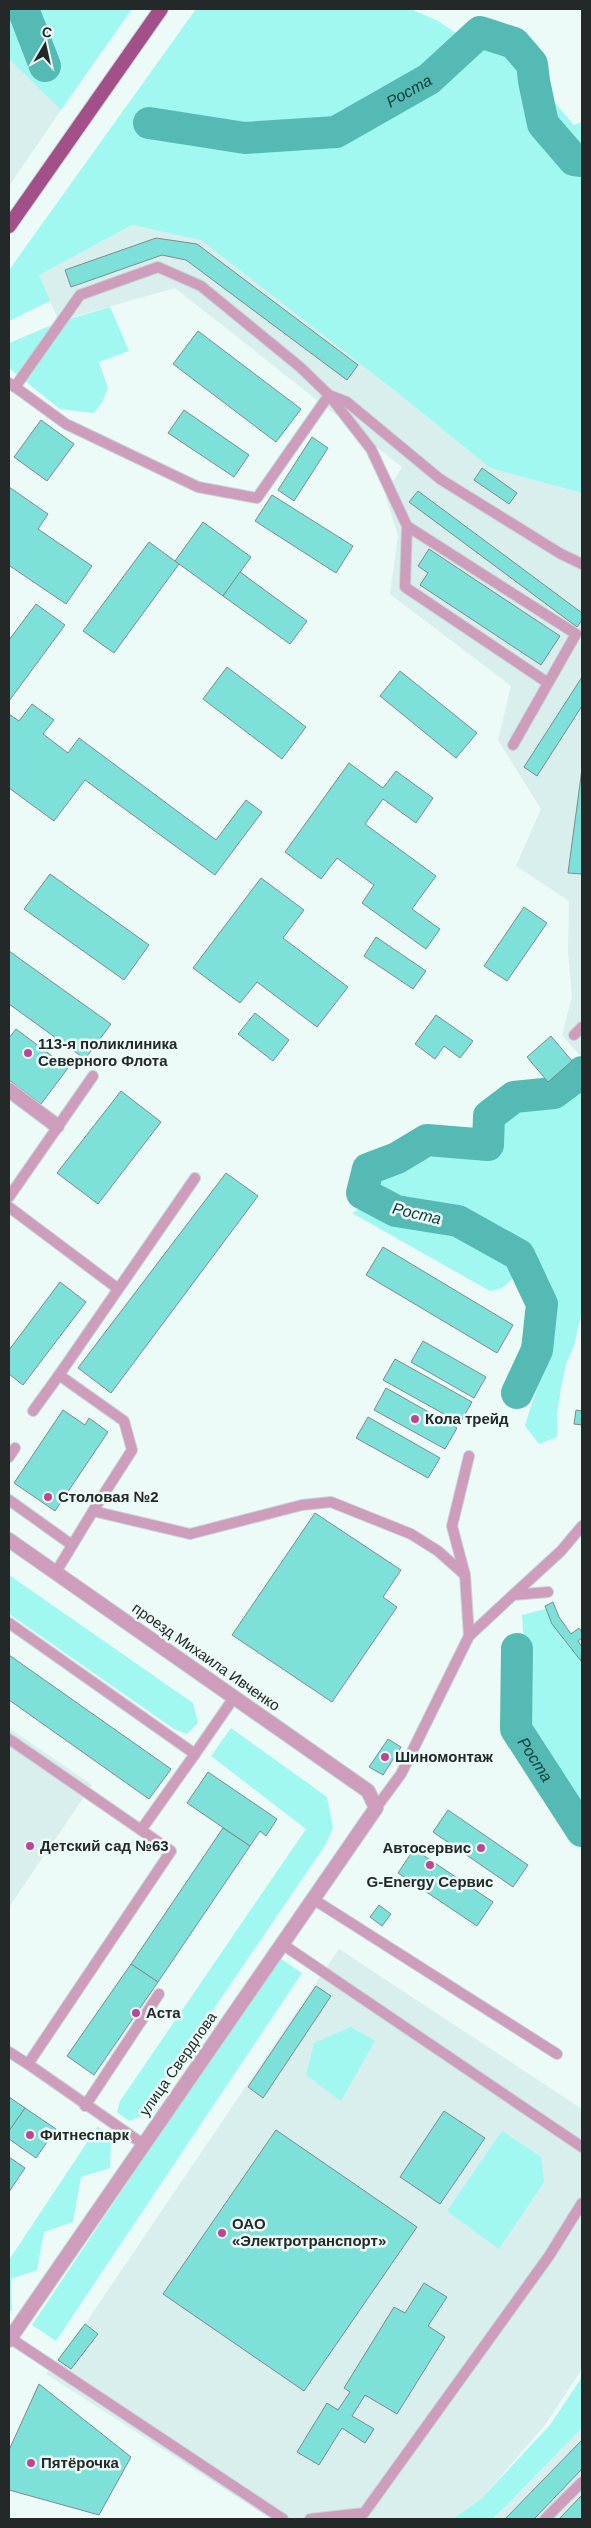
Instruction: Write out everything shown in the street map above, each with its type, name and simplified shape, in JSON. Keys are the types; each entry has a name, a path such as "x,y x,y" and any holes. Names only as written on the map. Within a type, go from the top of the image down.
{"main road":[{"path":"9,226 161,9"}],"street":[{"path":"9,1090 57,1126"},
{"name":"проезд Михаила Ивченко","path":"9,1540 235,1696 368,1791 376,1808"},
{"name":"улица Свердлова","path":"9,2339 376,1808"}],"lane":[{"path":"329,395 257,498 198,487 66,424 12,385 80,295 158,267 202,286 300,367 329,395 371,449 407,526 405,587 548,683"},
{"path":"329,395 347,402 440,479 561,554 582,564"},
{"path":"407,526 576,634 513,744"},
{"path":"574,1035 582,1027"},
{"path":"9,1197 93,1076"},
{"path":"33,1411 195,1178"},
{"path":"9,1207 117,1288"},
{"path":"56,1572 132,1450 124,1421 59,1375"},
{"path":"9,1458 15,1448"},
{"path":"469,1456 452,1526 465,1575 470,1636"},
{"path":"9,1500 72,1545"},
{"path":"93,1511 190,1534 302,1505 330,1502 412,1534 438,1551 465,1575"},
{"path":"376,1808 401,1774 470,1636 561,1551 582,1526"},
{"path":"513,1595 548,1592"},
{"path":"9,1623 195,1754"},
{"path":"141,1830 235,1696"},
{"path":"9,1739 171,1851 28,2064"},
{"path":"313,1899 557,2054"},
{"path":"282,1944 582,2147"},
{"path":"85,2106 159,1994"},
{"path":"9,2052 85,2106 143,2144"},
{"path":"310,2519 364,2513 549,2256 582,2204"},
{"path":"9,2339 282,2519"},
{"path":"545,2519 582,2482"}],"shaded area":[{"path":"9,9 132,9 61,110 9,59"},
{"path":"196,9 411,9 438,21 459,35 502,48 523,66 574,125 582,122 582,493 490,468 404,398 201,240 132,225 39,275 50,301 9,321 9,270"},
{"path":"9,59 61,110 9,186"},
{"path":"132,225 201,239 490,468 582,493 582,1058 562,1035 572,997 568,953 569,901 516,866 541,809 498,740 511,686 390,594 398,536 385,494 402,467 175,288 59,321 38,275"},
{"path":"110,307 129,351 99,362 108,388 103,401 94,413 60,409 9,368 9,343 59,322"},
{"path":"582,1080 582,1311 561,1388 557,1414 557,1437 539,1444 525,1426 553,1339 555,1304 551,1286 544,1273 535,1267 526,1268 518,1272 505,1286 490,1291 352,1213 391,1192 373,1186 396,1170 433,1156 502,1156 499,1123 524,1107 549,1106 578,1081"},
{"path":"9,1575 193,1703 198,1723 187,1734 174,1729 9,1614"},
{"path":"549,1608 582,1658 582,1825 531,1754 522,1615"},
{"name":"Детский сад №63","path":"9,1728 92,1785 9,1907"},
{"path":"231,1728 327,1797 333,1828 326,1844 140,2117 129,2121 117,2112 120,2101 306,1829 211,1756"},
{"path":"339,1949 582,2109 582,2369 545,2425 482,2498 453,2519 271,2519 46,2374 85,2324"},
{"path":"278,1957 302,1973 56,2341 32,2325"},
{"path":"351,2027 375,2041 341,2101 306,2075 314,2043"},
{"path":"98,2126 111,2141 110,2168 81,2177 73,2222 44,2232 37,2270 11,2279 12,2310 9,2312 9,2260"},
{"path":"502,2131 541,2157 544,2182 499,2249 447,2211"},
{"path":"582,2377 582,2428 493,2519 453,2519 482,2498 550,2425"},
{"path":"582,2428 582,2519 493,2519"}],"building":[{"path":"156,238 197,244 358,365 347,380 186,260 162,255 71,287 65,270"},
{"path":"198,331 301,409 276,442 173,364"},
{"path":"184,410 249,455 234,477 168,433"},
{"path":"41,420 74,444 47,481 14,457"},
{"path":"312,437 328,448 294,501 278,490"},
{"path":"482,468 517,493 509,504 474,480"},
{"path":"9,487 48,514 38,529 92,566 66,604 10,566 9,568"},
{"path":"418,491 582,613 582,620 577,627 409,502"},
{"path":"272,495 353,546 336,573 255,521"},
{"path":"203,522 251,557 223,596 175,561"},
{"path":"149,542 179,564 114,653 83,631"},
{"path":"429,549 560,636 541,665 420,585 428,573 418,566"},
{"path":"240,572 307,621 290,644 223,596"},
{"path":"36,604 65,625 9,701 9,640"},
{"path":"227,667 306,727 282,759 203,699"},
{"path":"400,671 477,733 456,758 380,696"},
{"path":"582,677 582,706 537,776 524,767"},
{"path":"32,704 54,720 43,734 68,753 79,738 216,840 246,800 262,812 215,875 85,780 54,821 9,788 9,714 19,721"},
{"path":"349,763 383,788 396,771 433,798 416,823 383,799 365,824 436,876 412,909 440,929 426,949 362,903 374,885 337,858 321,879 285,852"},
{"path":"582,769 582,874 568,873"},
{"path":"50,874 149,945 124,980 24,909"},
{"path":"261,878 304,910 283,938 348,987 317,1027 257,982 240,1003 193,968"},
{"path":"524,907 547,923 507,981 484,966"},
{"path":"376,937 426,971 413,989 364,956"},
{"path":"9,951 111,1024 85,1059 9,1004"},
{"path":"255,1013 289,1040 273,1061 238,1034"},
{"path":"436,1015 473,1041 460,1058 444,1046 435,1059 415,1044"},
{"name":"113-я поликлиника Северного Флота","path":"16,1029 68,1068 41,1104 9,1080 9,1038"},
{"path":"551,1036 572,1061 548,1082 527,1057"},
{"path":"121,1091 161,1122 98,1204 57,1173"},
{"path":"226,1173 258,1196 111,1393 78,1368"},
{"path":"383,1247 513,1325 497,1353 366,1275"},
{"path":"60,1282 86,1302 23,1385 9,1374 9,1350"},
{"path":"423,1341 486,1377 474,1398 411,1362"},
{"path":"395,1359 472,1402 460,1423 383,1380"},
{"name":"Кола трейд","path":"386,1388 457,1428 445,1449 374,1410"},
{"path":"63,1410 85,1425 89,1418 108,1432 55,1511 14,1483"},
{"path":"576,1410 582,1411 582,1425 574,1424"},
{"path":"368,1417 440,1458 428,1478 356,1438"},
{"path":"315,1513 401,1570 383,1597 397,1607 332,1702 232,1635"},
{"path":"553,1602 559,1617 571,1634 579,1628 582,1632 582,1638 578,1641 582,1647 581,1661 552,1624 545,1606"},
{"path":"9,1655 171,1769 149,1799 9,1700"},
{"name":"Шиномонтаж","path":"388,1739 401,1747 383,1775 369,1767"},
{"path":"208,1772 277,1819 266,1836 260,1831 250,1846 187,1803"},
{"name":"Автосервис","path":"448,1810 528,1865 513,1887 433,1832"},
{"path":"223,1828 250,1846 158,1982 131,1964"},
{"path":"414,1849 493,1902 477,1926 398,1873"},
{"path":"379,1905 391,1914 382,1926 370,1917"},
{"path":"131,1964 158,1982 94,2075 67,2056"},
{"path":"316,1986 331,1996 263,2098 248,2087"},
{"path":"9,2097 25,2108 9,2131"},
{"name":"Фитнеспарк","path":"25,2108 56,2129 36,2158 9,2139 9,2131"},
{"path":"444,2111 485,2138 440,2204 400,2177"},
{"path":"276,2130 417,2227 304,2391 163,2294"},
{"path":"9,2157 25,2168 9,2192"},
{"path":"424,2283 447,2297 428,2326 445,2337 397,2414 365,2395 352,2416 374,2429 365,2443 342,2428 319,2465 297,2452 327,2403 338,2410 350,2392 344,2388 394,2307 405,2313"},
{"path":"85,2324 98,2334 71,2369 58,2360"},
{"path":"39,2384 131,2457 99,2515 9,2490 9,2450"},
{"path":"582,2440 582,2469 534,2519 505,2519"},
{"path":"582,2495 582,2519 559,2519"}],"waterway":[{"name":"Роста","path":"23,9 45,66"},
{"name":"Роста","path":"149,123 245,138 336,132 429,79 480,32 514,43 532,64 543,124 574,160 582,161"},
{"name":"Роста","path":"517,1393 537,1350 542,1304 519,1255 458,1221 396,1211 362,1193 368,1169 397,1158 427,1140 488,1145 489,1116 514,1097 554,1093 582,1072"},
{"name":"Роста","path":"517,1649 516,1729 582,1831"}],"place":[{"name":"113-я поликлиника Северного Флота","path":"28,1053"},
{"name":"Кола трейд","path":"415,1419"},
{"name":"Столовая №2","path":"48,1497"},
{"name":"Шиномонтаж","path":"385,1757"},
{"name":"Детский сад №63","path":"30,1846"},
{"name":"Автосервис","path":"481,1848"},
{"name":"G-Energy Сервис","path":"430,1865"},
{"name":"Аста","path":"136,2013"},
{"name":"Фитнеспарк","path":"30,2135"},
{"name":"ОАО «Электротранспорт»","path":"222,2233"},
{"name":"Пятёрочка","path":"31,2463"}]}
